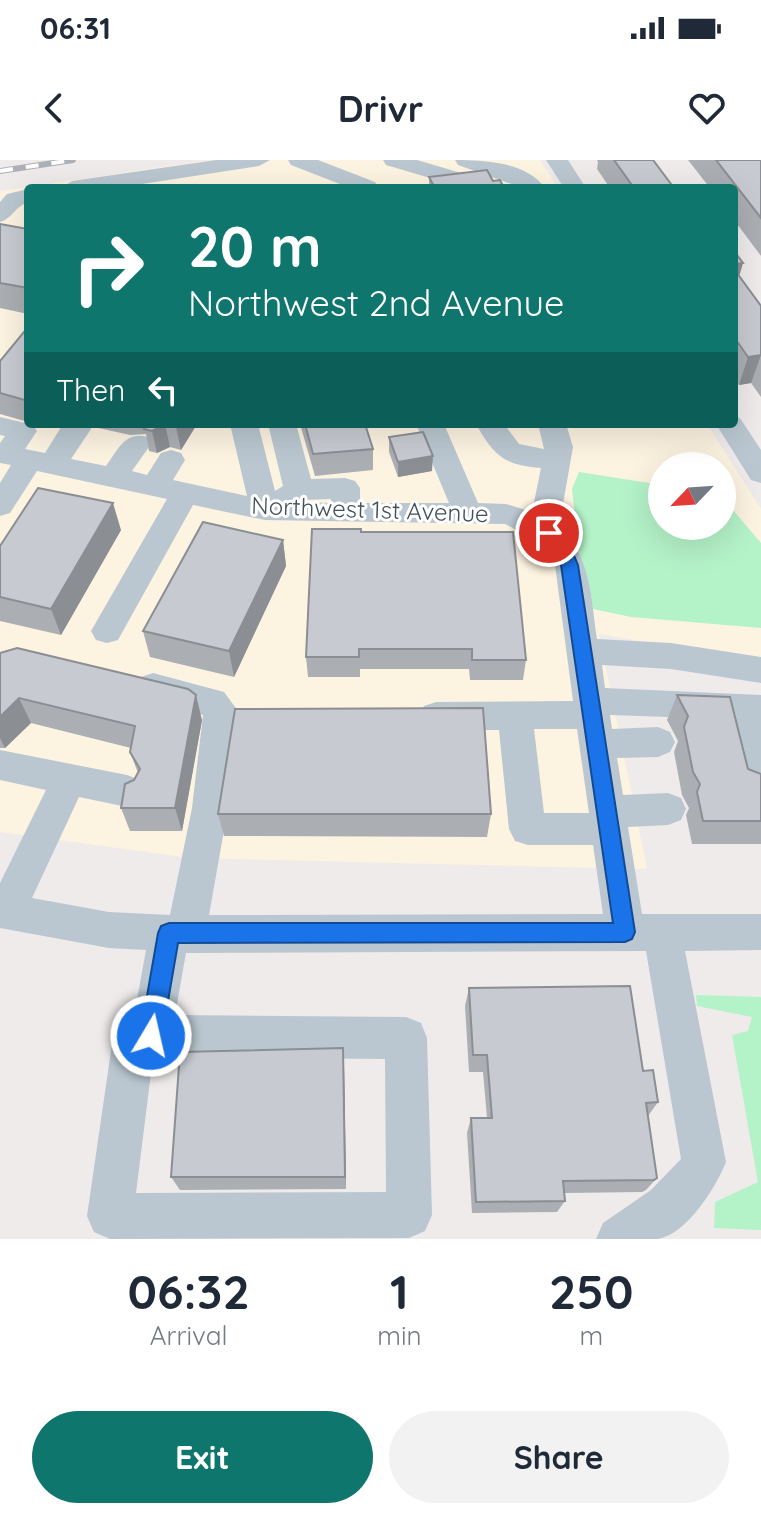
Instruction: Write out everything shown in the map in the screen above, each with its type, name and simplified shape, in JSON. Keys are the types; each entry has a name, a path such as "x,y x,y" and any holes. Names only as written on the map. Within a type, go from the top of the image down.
{"street":[{"path":"100,184 259,160"},
{"path":"299,160 356,184"},
{"path":"355,160 364,184"},
{"path":"394,160 474,184"},
{"path":"466,160 531,184"},
{"path":"557,160 572,184"},
{"path":"0,426 23,431 22,458 0,506"},
{"path":"22,458 77,428"},
{"path":"245,428 265,510 299,490 345,488 346,513"},
{"path":"283,428 299,490"},
{"path":"432,428 468,514"},
{"path":"492,428 502,448 518,456 556,460"},
{"path":"553,428 559,447 546,532 563,550 570,565 608,821 643,932 704,1162 696,1179 681,1197 619,1239"},
{"path":"742,430 761,473"},
{"path":"112,478 137,444"},
{"name":"Northwest 1st Avenue","path":"22,458 265,510 506,514 529,521 546,532"},
{"path":"153,488 171,460"},
{"path":"107,631 184,494"},
{"path":"582,651 671,656 761,670"},
{"path":"116,678 203,699 218,706 221,711 210,808 151,1036"},
{"path":"407,716 593,720 751,708 757,784 761,784"},
{"path":"515,716 528,829 608,821 668,809"},
{"path":"593,720 658,742"},
{"path":"0,765 127,791"},
{"path":"69,780 3,910 109,930 178,934 761,932"},
{"path":"151,1036 406,1038 409,1215 110,1216 134,1037 151,1036"}],"shaded area":[{"path":"210,160 540,160 555,184 47,184"},
{"path":"24,187 24,428 710,428 725,452 648,452 648,540 736,540 736,470 761,509 761,662 599,634 647,869 191,858 0,832 0,191"}],"green space":[{"path":"579,472 648,483 648,540 736,540 736,514 761,543 761,628 631,617 593,609 580,560 572,489"},
{"path":"696,995 761,997 761,1230 714,1228 715,1202 758,1182 732,1035 748,1031 752,1017 697,1006"}],"building":[{"path":"614,160 653,160 671,184 631,184"},
{"path":"716,160 761,160 761,218 738,188 738,184 735,184"},
{"path":"487,170 493,181 500,180 502,184 433,184 429,177"},
{"path":"0,224 24,228 24,287 0,283"},
{"path":"738,274 761,306 761,355 748,357 738,343"},
{"path":"24,332 24,400 0,393 0,361"},
{"path":"306,428 366,428 373,449 313,454"},
{"path":"423,432 433,456 398,462 389,437"},
{"path":"38,488 113,503 51,609 0,597 0,546"},
{"path":"203,522 283,540 229,651 143,631"},
{"path":"312,529 513,532 526,660 472,660 472,649 359,649 359,657 306,657"},
{"path":"17,648 188,689 196,695 175,808 121,808 125,784 134,780 140,769 130,752 135,726 19,698 0,717 0,653"},
{"path":"677,695 730,697 748,769 761,774 761,821 703,821 697,792 700,784 693,772 684,727 688,716"},
{"path":"483,708 491,814 218,814 235,709"},
{"path":"630,986 643,1071 653,1070 658,1102 646,1103 657,1178 563,1181 565,1201 476,1202 471,1118 492,1118 487,1055 473,1055 469,988"},
{"path":"343,1048 345,1177 171,1177 180,1052"}],"railway":[{"path":"0,171 73,160"}],"route":[{"path":"151,1036 169,933 625,932 570,565 549,533"}]}
